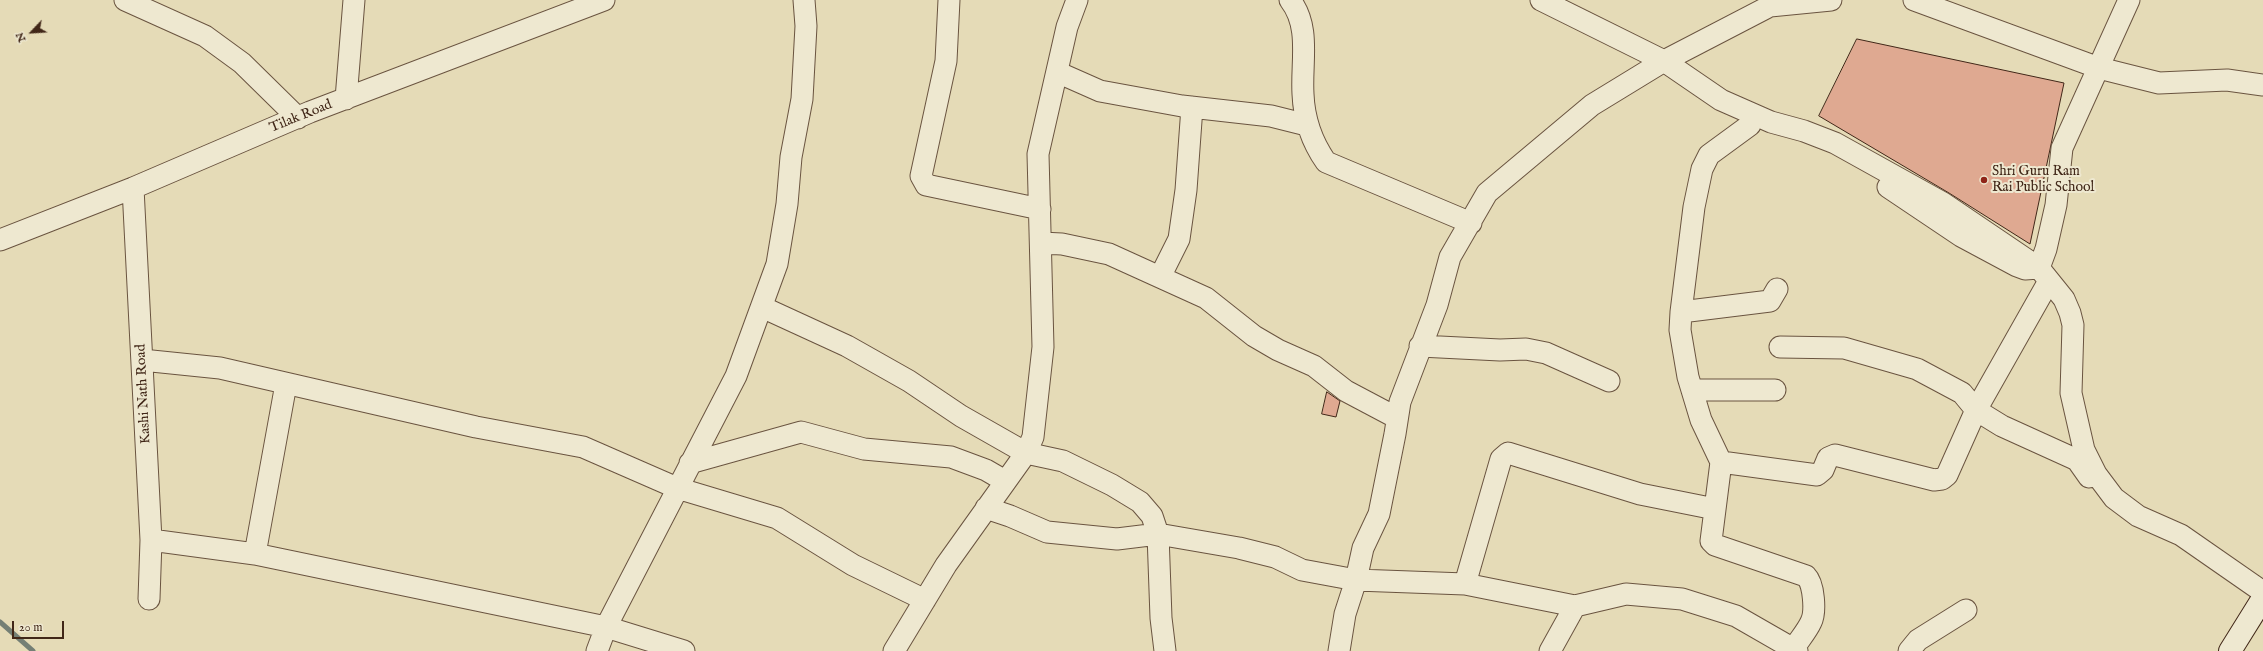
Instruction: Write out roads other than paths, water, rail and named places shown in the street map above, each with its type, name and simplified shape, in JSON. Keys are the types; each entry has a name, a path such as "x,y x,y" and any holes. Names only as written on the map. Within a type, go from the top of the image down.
{"street":[{"path":"125,0 205,36 242,63 298,118"},
{"path":"346,99 354,0"},
{"name":"Tilak Road","path":"0,240 133,188 298,118 604,0"},
{"path":"597,651 606,627 736,376 777,264 787,204 791,157 802,99 806,26 804,0"},
{"path":"949,0 946,61 921,176 922,181 926,185 1040,209"},
{"path":"894,651 925,600 986,508 1026,453 1033,437 1043,347 1038,154 1067,27 1076,0"},
{"path":"1290,0 1302,20 1304,57 1303,94 1307,125 1317,149 1326,162 1470,223"},
{"path":"1540,0 1721,100 1740,109 1835,143 1943,203 2044,275 2064,299 2070,313 2073,325 2071,393 2084,450 2096,474 2114,498 2138,516 2181,535 2263,592"},
{"path":"1339,651 1345,614 1356,580 1363,548 1379,514 1400,402 1420,346 1437,305 1450,257 1487,193 1529,156 1592,105 1658,65 1771,3 1831,0"},
{"path":"1914,0 2099,68 2159,83 2227,80 2263,84"},
{"path":"1721,462 1817,475 1824,470 1828,458 1835,455 1934,480 1942,479 1947,475 1976,410 2044,275 2046,249 2056,205 2062,148 2129,0"},
{"path":"1658,65 1698,100 1750,125 1790,137 1844,160 1961,236 2009,262 2044,275"},
{"path":"1057,72 1100,90 1192,107 1271,116 1307,125"},
{"path":"1160,277 1179,239 1186,190 1192,107"},
{"path":"986,508 1010,516 1047,532 1117,540 1158,534 1239,548 1275,557 1302,570 1356,580 1465,584 1575,606 1626,594 1682,599 1736,616 1795,650 1813,616 1812,586 1810,580 1806,576 1714,545 1711,542 1710,538 1721,462 1701,420 1692,390 1680,330 1694,207 1702,168 1709,155 1750,125"},
{"name":"Kashi Nath Road","path":"133,188 151,540 149,599"},
{"path":"1041,243 1062,244 1109,254 1206,298 1254,336 1278,350 1314,366 1346,391 1398,418"},
{"path":"1681,312 1770,301 1777,289"},
{"path":"762,307 847,346 909,381 961,416 1026,453 1063,461 1112,485 1140,502 1152,516 1158,534 1161,618 1165,651"},
{"path":"1420,346 1500,350 1526,349 1546,353 1609,382"},
{"path":"1780,347 1844,348 1917,369 1962,393 1976,410 2002,426 2077,460 2099,494 2120,517 2177,547 2206,553"},
{"path":"142,360 220,368 476,427 583,447 677,488 777,518 852,566 925,600"},
{"path":"254,554 286,384"},
{"path":"1692,390 1775,390"},
{"path":"690,463 801,432 864,449 951,457 986,470 1005,481"},
{"path":"1465,584 1501,459 1508,453 1640,494 1715,509"},
{"path":"151,540 254,554 606,627 681,651"},
{"path":"2230,651 2263,598"},
{"path":"1550,651 1575,606"},
{"path":"1910,651 1918,640 1966,610"}],"waterway":[{"path":"0,622 33,651"}],"place":[{"name":"Shri Guru Ram Rai Public School","path":"1984,180"}]}
